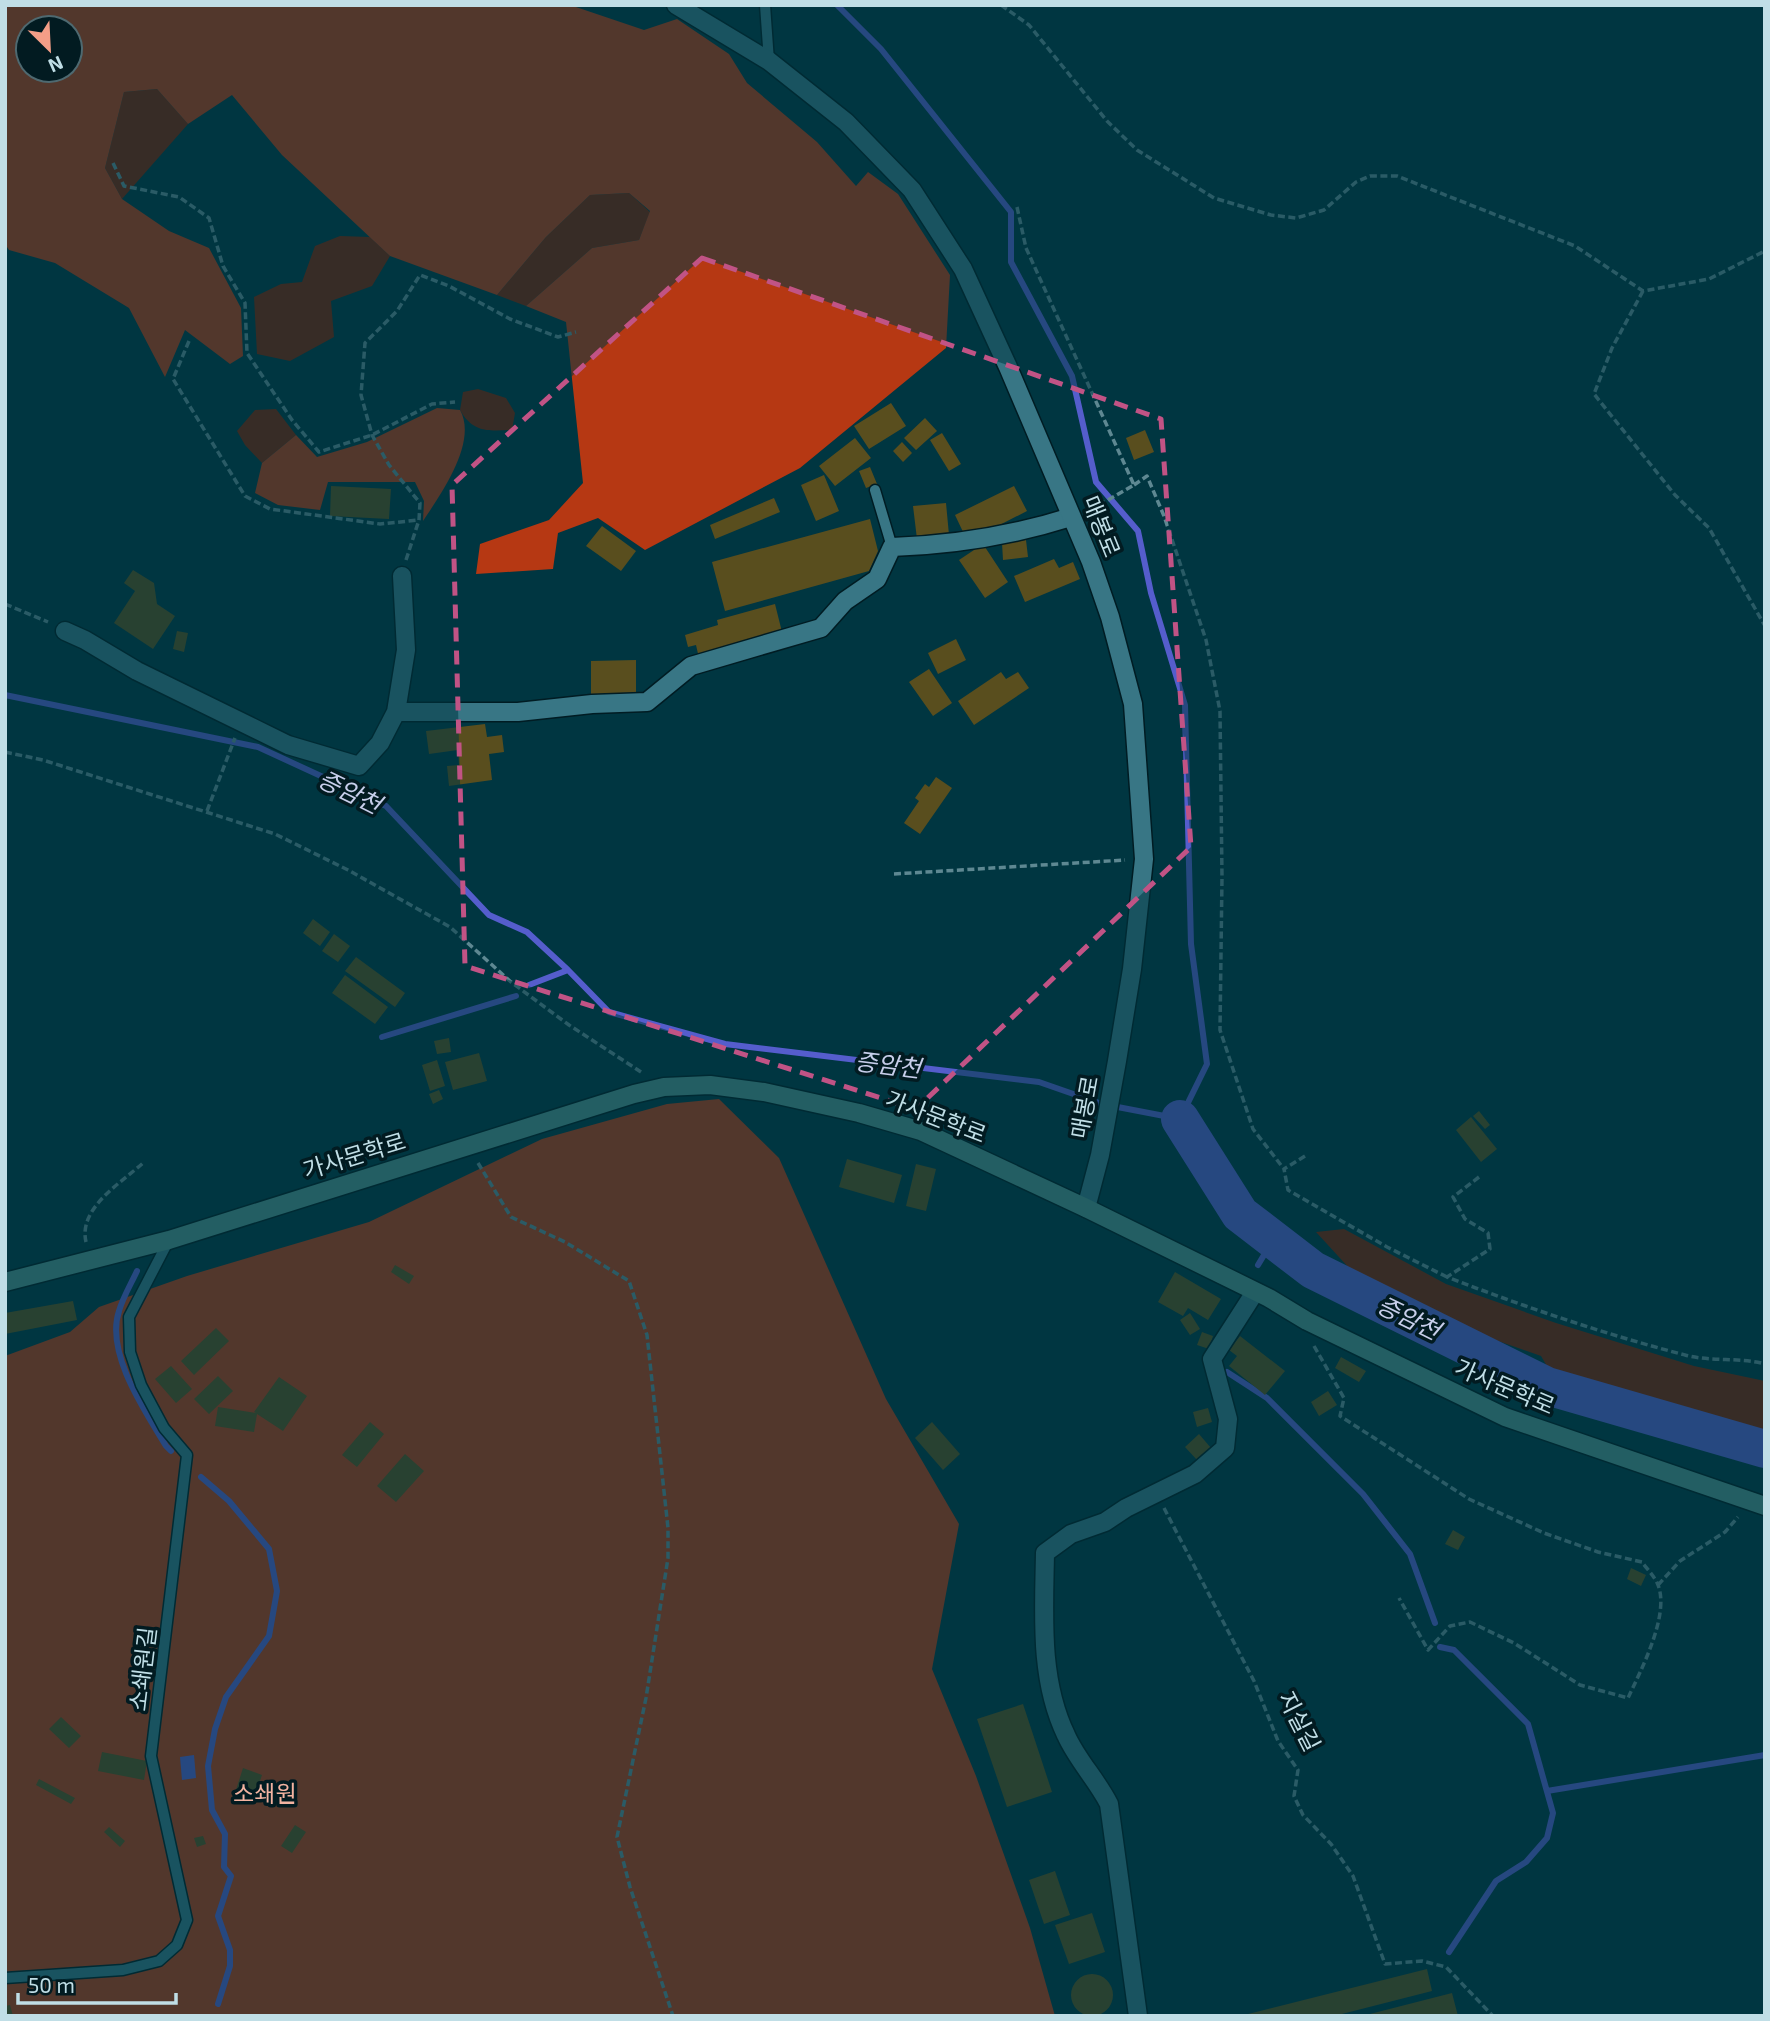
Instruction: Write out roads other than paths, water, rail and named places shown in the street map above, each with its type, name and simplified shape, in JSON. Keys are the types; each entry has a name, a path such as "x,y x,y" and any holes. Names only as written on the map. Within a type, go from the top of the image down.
{"main road":[{"name":"가사문학로","path":"5,1282 169,1240 664,1087 710,1085 764,1092 859,1113 921,1131 1086,1208 1255,1292 1307,1321 1505,1417 1758,1504"}],"street":[{"name":"매봉로","path":"676,5 769,61 846,122 912,190 963,269 1079,514 1133,704 1144,859 1132,969 1118,1061 1100,1155 1086,1208"},
{"path":"396,712 518,712 592,704 647,702 691,666 821,628 845,601 877,579 892,547 938,546 1021,533 1079,514"},
{"path":"65,631 137,671 288,745 359,766 380,743 396,712 406,650 402,576"},
{"path":"1139,2016 1109,1804 1099,1784 1067,1738 1055,1710 1043,1642 1045,1553 1071,1534 1105,1522 1126,1508 1195,1474 1225,1448 1228,1419 1212,1359 1255,1292"}],"lane":[{"path":"765,5 769,61"},
{"path":"875,490 892,547"},
{"name":"소쇄원길","path":"5,1978 122,1970 159,1961 177,1945 187,1920 151,1756 187,1455 164,1428 141,1385 130,1352 130,1317 169,1240"}],"waterway":[{"name":"증암천","path":"5,695 258,747 386,806 489,915 527,932 609,1012 725,1044 1039,1082 1102,1104 1180,1119 1207,1064 1191,944 1185,705 1151,593 1138,531 1096,482 1072,376 1011,262 1011,212 881,49 837,5"},
{"path":"529,985 568,970"},
{"path":"382,1037 516,996"},
{"name":"증암천","path":"1180,1119 1240,1214 1313,1270 1547,1386 1765,1449"},
{"path":"1258,1265 1273,1240"},
{"path":"137,1271 119,1311 117,1345 138,1399 171,1451"},
{"path":"1227,1372 1267,1398 1363,1494 1410,1554 1435,1623"},
{"path":"201,1477 229,1501 269,1549 277,1591 269,1636 226,1697 215,1729 208,1766 212,1810 225,1834 224,1867 231,1876 218,1916 230,1950 230,1966 218,2004"},
{"path":"1440,1647 1454,1650 1528,1724 1553,1813 1547,1838 1526,1862 1496,1881 1449,1952"},
{"path":"1547,1791 1765,1755"}],"park label":[{"name":"소쇄원","path":"265,1793"}]}
